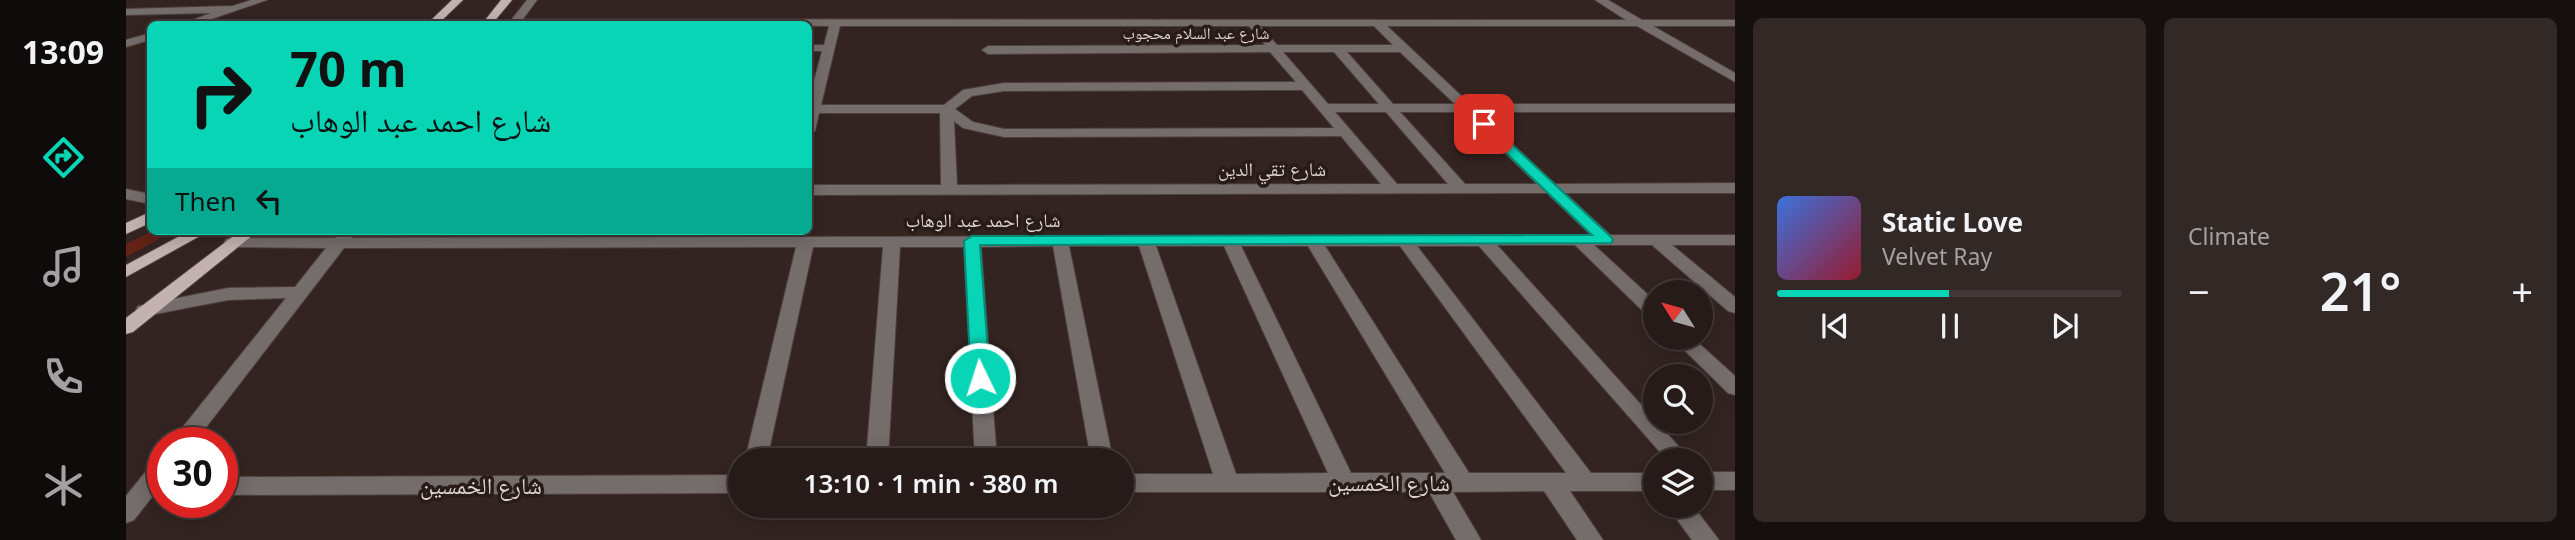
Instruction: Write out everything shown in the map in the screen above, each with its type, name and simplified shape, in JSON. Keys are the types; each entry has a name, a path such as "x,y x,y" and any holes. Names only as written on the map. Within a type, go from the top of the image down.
{"main road":[{"path":"435,21 458,0"},
{"path":"490,21 508,0"},
{"path":"126,229 147,218"},
{"path":"126,272 194,235"},
{"path":"132,321 244,235"}],"street":[{"path":"196,21 262,0"},
{"path":"516,21 532,0"},
{"path":"1600,0 1735,78"},
{"path":"126,12 234,9"},
{"path":"812,22 1735,23"},
{"path":"812,106 835,22"},
{"path":"1252,23 1392,188"},
{"path":"1377,23 1605,240"},
{"path":"126,44 147,38"},
{"path":"812,48 829,48"},
{"path":"1337,48 1460,188"},
{"name":"شارع عبد السلام محجوب","path":"989,50 1403,48"},
{"path":"947,109 968,93 1004,87 1305,86"},
{"path":"1324,108 1735,108"},
{"path":"812,109 947,109 968,124 1004,133 1345,132"},
{"path":"947,109 949,189"},
{"name":"شارع تقي الدين","path":"812,190 1735,188"},
{"path":"126,194 146,199"},
{"path":"126,205 146,199"},
{"path":"194,427 344,236"},
{"name":"شارع احمد عبد الوهاب","path":"232,243 344,236 783,236 806,241 1735,240"},
{"path":"1145,240 1228,483"},
{"path":"1230,240 1344,482"},
{"path":"1313,240 1462,482"},
{"path":"1404,240 1585,482"},
{"path":"1483,240 1669,448"},
{"path":"1579,240 1643,301"},
{"path":"1656,240 1735,307"},
{"path":"759,448 806,241"},
{"path":"878,448 892,241"},
{"path":"972,241 985,448"},
{"path":"1060,241 1100,448"},
{"path":"132,321 228,294 300,292"},
{"path":"1695,350 1735,388"},
{"name":"شارع الخمسين","path":"1134,483 1643,481"},
{"path":"1713,481 1735,481"},
{"path":"1435,482 1469,540"},
{"path":"1550,482 1591,540"},
{"name":"شارع الخمسين","path":"238,486 728,484"},
{"path":"126,513 147,493"},
{"path":"1689,518 1707,540"}],"shaded area":[{"path":"147,234 167,235 126,257 126,244"}],"route":[{"path":"980,378 972,241 1605,240 1484,124"}]}
